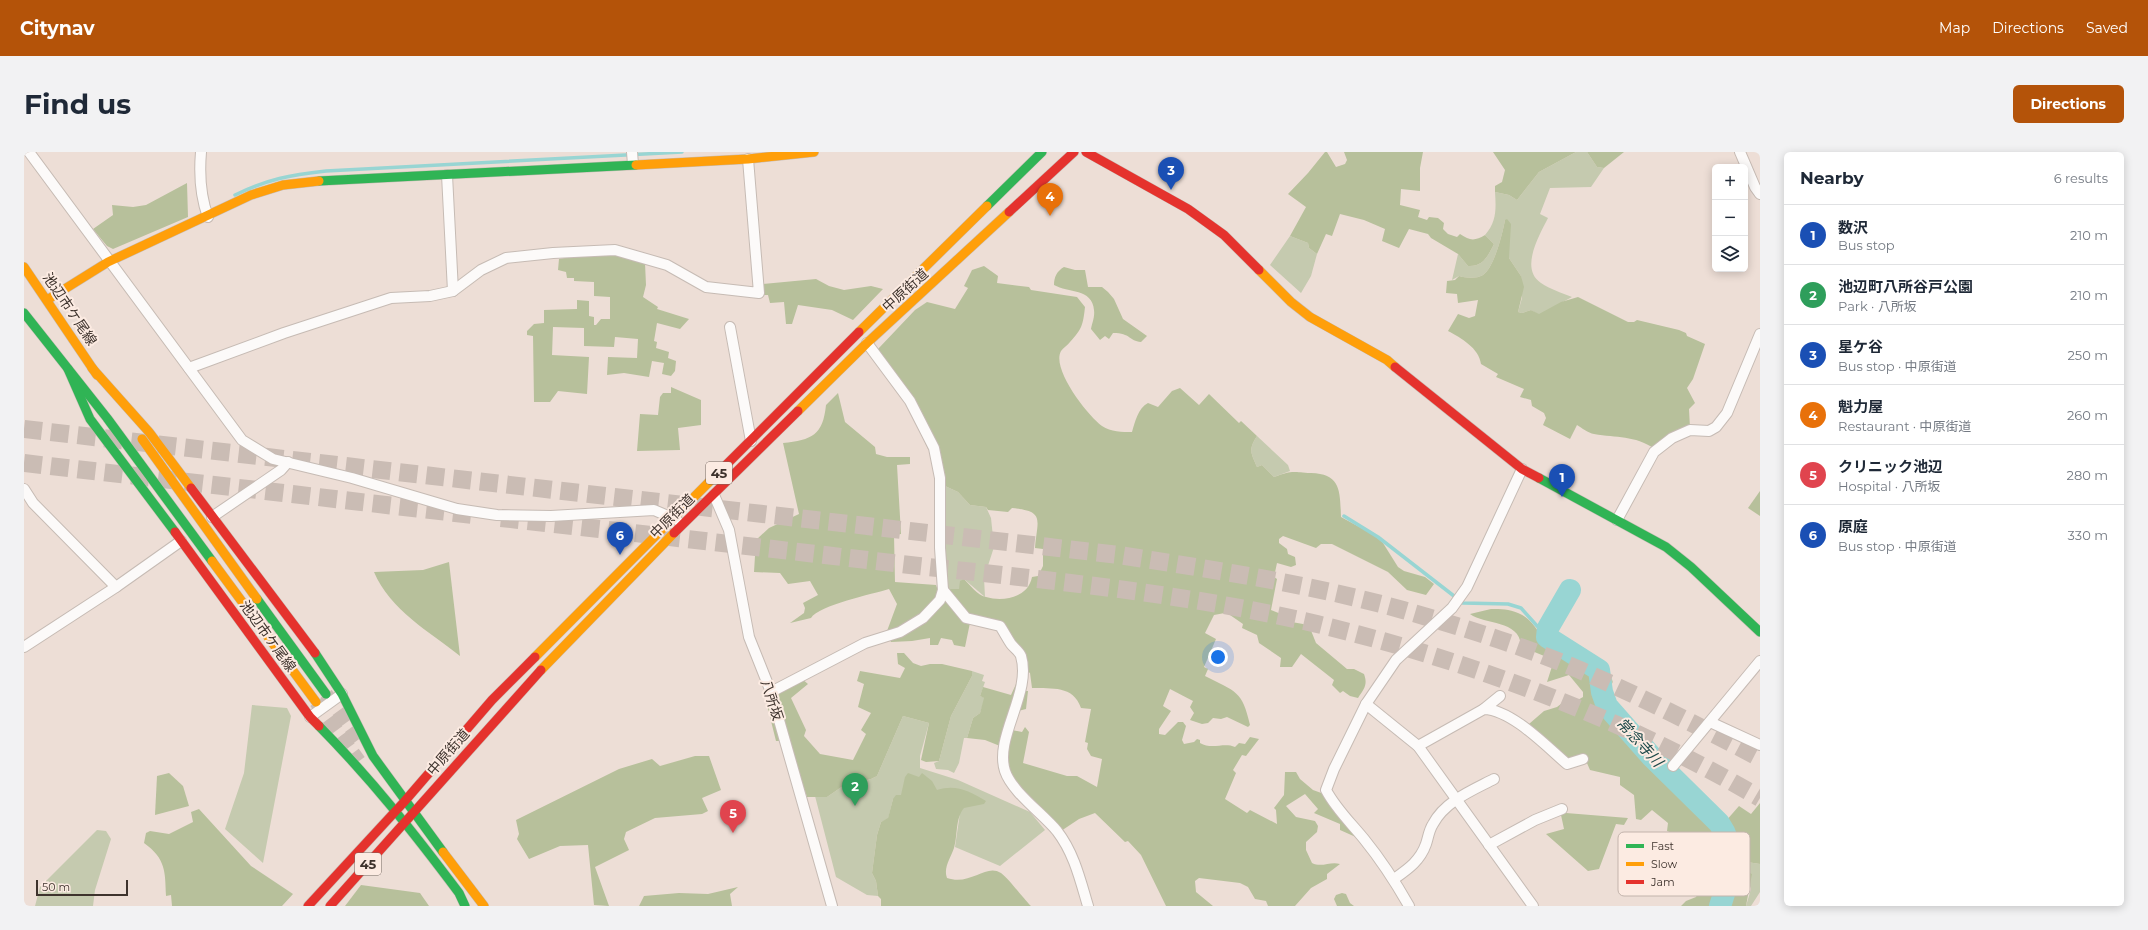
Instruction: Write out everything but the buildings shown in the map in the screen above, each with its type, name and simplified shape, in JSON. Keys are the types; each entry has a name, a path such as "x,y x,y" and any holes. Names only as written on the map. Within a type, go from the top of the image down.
{"street":[{"path":"29,152 108,262 242,440 273,459 457,509 497,515 551,516 654,510 674,518 682,525"},
{"path":"201,152 199,173 202,200 208,216"},
{"path":"632,152 633,164"},
{"path":"47,300 108,262 251,195 283,185 312,181 748,159 814,152"},
{"name":"中原街道","path":"308,906 396,811 492,700 908,283 1042,152"},
{"name":"中原街道","path":"330,906 413,815 490,725 560,649 682,525 867,343 1074,152"},
{"path":"1086,152 1188,209 1224,235 1290,302 1310,317 1387,360 1522,469 1666,547 1696,570 1729,605 1760,632"},
{"path":"1740,152 1755,187 1760,194"},
{"path":"189,368 284,333 391,298 430,296 453,291 481,270 506,258 592,250 615,250 668,264 706,288 759,293 748,159"},
{"path":"447,175 453,291"},
{"name":"池辺市ケ尾線","path":"24,267 92,368 326,694"},
{"name":"池辺市ケ尾線","path":"24,314 107,418 316,702"},
{"path":"730,327 751,441"},
{"path":"1617,520 1654,452 1672,438 1690,430 1709,431 1716,427 1727,413 1760,334"},
{"path":"771,692 865,643 906,628 923,618 940,600 943,590 940,548 940,478 934,448 910,401 867,343"},
{"name":"池辺市ケ尾線","path":"92,368 148,432 315,653 342,694 373,756 413,815 484,906"},
{"name":"池辺市ケ尾線","path":"68,369 90,419 310,717 361,769 406,822 459,893 465,906"},
{"path":"212,518 281,470 288,462"},
{"path":"1409,906 1394,880 1365,840 1332,801 1326,790 1334,769 1366,704 1396,660 1452,608 1467,587 1522,469"},
{"path":"24,489 33,503 116,587"},
{"name":"八所坂","path":"714,495 729,530 749,637 771,692 832,906"},
{"path":"24,647 116,587 181,541"},
{"path":"943,590 966,618 1000,626 1012,645 1020,654 1022,676 1018,704 1002,758 1006,773 1015,787 1052,826 1068,847 1078,870 1088,906"},
{"path":"1673,766 1760,661"},
{"path":"310,717 342,694"},
{"path":"1418,746 1484,709 1500,696"},
{"path":"1366,704 1418,746 1533,906"},
{"path":"1484,709 1492,709 1528,729 1567,764 1583,759"},
{"path":"1710,722 1760,745"},
{"path":"1394,880 1417,862 1426,845 1433,823 1456,799 1494,779"},
{"path":"1489,845 1535,820 1562,808"}],"green space":[{"path":"1325,152 1327,152 1336,167 1345,164 1347,160 1344,152 1423,152 1420,168 1420,191 1401,189 1400,205 1420,210 1418,217 1427,220 1429,217 1438,218 1444,223 1443,229 1448,234 1457,237 1460,234 1472,239 1485,235 1494,244 1490,253 1478,265 1468,266 1458,254 1431,238 1428,234 1409,229 1399,248 1382,241 1385,229 1364,220 1340,214 1332,236 1326,234 1317,254 1309,248 1308,243 1290,236 1306,207 1288,194"},
{"path":"1493,152 1576,152 1539,172 1517,200 1509,195 1495,192 1495,186 1502,182 1505,170"},
{"path":"1576,152 1587,152 1597,167 1604,168 1591,187 1550,188 1540,214 1548,218 1536,242 1531,260 1535,277 1541,283 1572,297 1539,315 1531,310 1522,313 1518,312 1522,298 1521,276 1509,258 1505,220 1494,258 1487,271 1483,275 1474,278 1459,276 1452,280 1458,254 1468,266 1478,265 1484,260 1494,244 1485,235 1494,220 1495,192 1509,195 1517,200 1539,172"},
{"path":"1587,152 1624,152 1604,168 1597,167"},
{"path":"187,183 188,217 113,249 107,246 93,229 113,215 112,205 133,207 146,205"},
{"path":"1507,219 1511,224 1509,258 1521,276 1524,287 1518,312 1522,313 1531,310 1539,314 1561,302 1578,297 1628,322 1634,322 1637,320 1679,330 1686,333 1687,336 1705,344 1693,379 1687,388 1695,403 1689,409 1690,428 1655,449 1647,444 1633,439 1587,432 1577,425 1570,439 1543,425 1546,418 1544,413 1532,406 1531,400 1520,397 1524,389 1496,377 1498,374 1481,364 1477,353 1469,344 1448,331 1458,314 1469,318 1475,316 1478,300 1458,303 1457,294 1446,293 1447,281 1455,280 1459,276 1474,278 1483,275 1487,271 1494,258 1505,220"},
{"path":"1290,236 1308,243 1309,248 1317,254 1311,276 1301,293 1270,265"},
{"path":"581,255 618,256 645,263 646,285 643,297 658,307 657,309 689,319 680,329 657,323 654,341 657,342 656,348 669,352 668,358 676,361 675,371 671,376 662,374 664,363 652,361 649,377 624,373 607,375 608,357 637,358 638,339 615,337 614,347 584,346 584,328 553,327 552,355 589,357 587,394 558,391 550,402 534,402 533,336 527,335 527,331 534,324 544,323 544,310 577,309 577,300 589,301 589,316 594,317 594,325 596,325 601,319 610,319 610,297 594,296 594,282 574,281 574,278 567,278 566,272 558,270 559,259"},
{"path":"984,266 998,276 997,283 1029,287 1031,290 1077,297 1085,307 1083,323 1077,334 1061,351 1059,359 1061,369 1072,392 1088,413 1102,426 1113,431 1132,432 1137,416 1142,408 1148,403 1158,407 1172,391 1180,388 1199,405 1209,394 1239,423 1241,421 1257,436 1252,445 1251,452 1257,467 1262,465 1274,477 1292,472 1321,474 1328,477 1337,486 1339,492 1341,517 1374,535 1383,543 1398,567 1404,571 1425,577 1434,584 1426,595 1407,590 1388,572 1332,544 1321,544 1316,548 1283,536 1279,539 1279,543 1287,549 1288,554 1295,557 1296,565 1291,567 1277,563 1274,577 1277,579 1271,610 1281,614 1286,621 1303,624 1310,628 1316,643 1347,669 1354,669 1364,674 1364,689 1358,698 1350,696 1343,691 1340,693 1332,685 1334,680 1301,654 1292,667 1280,667 1281,658 1259,643 1257,635 1242,628 1243,624 1230,615 1230,612 1214,615 1205,633 1216,639 1204,667 1208,669 1205,676 1224,685 1236,693 1244,705 1250,725 1248,727 1227,717 1221,719 1213,718 1208,723 1202,724 1190,720 1194,713 1190,707 1193,701 1170,689 1163,706 1171,711 1159,729 1159,734 1165,735 1178,722 1183,722 1186,726 1182,740 1184,744 1194,742 1197,739 1204,745 1227,745 1235,747 1239,743 1245,744 1250,737 1259,739 1246,756 1242,755 1233,770 1236,773 1225,799 1247,813 1250,810 1277,824 1276,810 1274,808 1284,795 1285,772 1296,772 1300,779 1313,790 1324,794 1358,838 1340,830 1340,824 1314,813 1318,809 1305,794 1286,806 1296,817 1315,821 1318,826 1317,832 1306,842 1306,850 1312,863 1319,865 1333,863 1340,864 1327,874 1327,879 1311,888 1295,906 1268,906 1266,901 1255,899 1248,887 1240,883 1199,878 1195,881 1196,892 1213,906 1166,906 1141,855 1128,841 1125,842 1095,813 1079,819 1061,831 1018,786 1005,762 1012,730 1022,732 1025,727 1029,732 1023,763 1067,776 1077,776 1097,787 1102,759 1091,756 1087,749 1088,743 1085,742 1091,709 1081,708 1073,695 1067,692 1054,689 1032,688 1030,673 1023,668 1001,626 971,618 965,647 954,645 952,640 941,638 938,645 930,645 930,638 891,642 887,631 897,604 889,589 835,604 816,613 811,618 790,623 804,613 805,608 803,603 818,595 810,581 788,584 780,573 754,572 756,540 769,528 799,514 783,443 809,438 814,434 822,423 826,405 838,393 845,422 875,447 876,454 887,457 910,457 910,464 897,465 901,534 894,535 895,582 936,585 939,593 948,589 959,589 960,581 964,579 974,590 983,596 1000,599 1014,597 1020,594 1026,590 1032,577 1038,576 1043,566 1043,549 1035,548 1038,524 1035,515 1023,509 1012,508 1008,512 988,510 986,507 970,505 958,492 945,486 937,447 928,449 905,400 910,394 878,349 915,310 927,302 955,309 968,288 964,286 972,270"},
{"path":"1064,267 1075,270 1085,270 1088,287 1102,287 1114,299 1123,319 1147,336 1141,342 1123,334 1113,333 1109,339 1105,336 1100,340 1091,329 1094,318 1094,310 1089,298 1078,292 1054,285 1056,274"},
{"path":"816,279 829,286 844,290 871,286 883,289 853,320 832,310 798,305 792,324 786,324 784,302 770,303 768,295 763,295 763,284"},
{"path":"671,387 701,400 701,425 678,428 680,450 637,451 640,414 658,415 660,397 663,393 671,393"},
{"path":"1257,436 1288,465 1290,471 1274,477 1262,465 1257,467 1251,452 1251,448"},
{"path":"945,486 958,492 970,505 986,507 991,518 994,547 984,578 985,597 964,579 959,589 948,589 943,558"},
{"path":"1760,491 1760,516 1748,508"},
{"path":"449,562 460,656 400,609 381,586 374,572 423,570"},
{"path":"1491,609 1502,609 1524,616 1533,624 1552,648 1590,668 1596,677 1602,702 1606,711 1671,779 1676,773 1725,822 1739,806 1751,814 1760,803 1760,864 1750,862 1750,832 1670,832 1667,831 1668,823 1652,810 1641,820 1636,819 1634,795 1620,785 1620,777 1590,770 1583,754 1567,761 1536,734 1529,724 1544,711 1557,707 1566,700 1576,701 1583,697 1583,692 1569,675 1547,682 1554,660 1532,651 1532,645 1521,645 1519,637 1508,627 1470,614"},
{"path":"1586,652 1609,671 1613,682 1606,694 1602,669"},
{"path":"897,653 904,653 913,663 921,666 942,664 972,671 972,676 951,716 939,761 926,762 921,760 929,723 903,716 877,776 843,786 827,797 807,797 788,741 776,741 766,701 777,691 802,679 808,684 791,698 806,730 804,736 820,754 853,760 866,734 861,730 871,713 858,707 864,684 857,681 860,671 900,678 905,668 898,664"},
{"path":"972,671 984,675 982,681 985,682 980,696 985,698 980,713 973,718 967,738 964,738 959,763 954,773 948,770 936,769 934,763 939,761 951,716 972,676"},
{"path":"1016,684 1023,686 1025,691 1028,691 1026,709 1018,711 1000,746 985,740 967,738 973,718 980,713 984,698 980,696 983,687 1011,695"},
{"path":"252,705 287,708 291,716 263,863 225,829 244,773"},
{"path":"903,716 929,723 920,756 920,768 958,780 1030,812 1045,830 1000,866 955,847 960,813 911,805 893,799 888,819 881,822 877,835 872,873 876,881 878,896 867,895 836,877 815,796 827,797 843,786 877,776"},
{"path":"695,756 709,756 721,790 702,798 708,811 702,814 655,818 626,832 624,839 629,850 595,867 609,906 594,905 588,845 560,846 529,859 517,839 519,834 516,820 619,769 652,759 660,766"},
{"path":"169,773 183,786 189,806 155,815 157,776"},
{"path":"908,773 919,777 922,773 932,781 937,790 944,788 956,788 974,794 986,801 984,804 964,808 961,812 954,848 946,870 947,878 956,880 963,879 990,871 1001,873 1031,906 881,906 881,899 878,896 876,881 872,873 877,835 881,822 888,818 893,799 896,795 901,795 905,777"},
{"path":"199,809 251,866 293,894 282,906 172,906 171,895 166,896 163,866 157,855 144,843 146,833 150,831 169,834 193,822 191,812"},
{"path":"1566,813 1628,818 1624,825 1616,824 1599,869 1588,871 1546,834 1564,829 1561,815"},
{"path":"97,830 106,831 111,839 95,890 93,906 35,906 40,887"},
{"path":"1750,862 1760,864 1760,892 1751,906 1746,906 1751,889"},
{"path":"1750,873 1752,874 1750,885"},
{"path":"361,885 420,893 429,906 345,906"},
{"path":"738,887 730,894 732,906 639,906 644,896 679,893 708,894"},
{"path":"1342,893 1346,894 1350,903 1354,906 1337,906 1334,899 1336,895"},
{"path":"1748,896 1746,906 1681,906 1686,901 1696,897"}],"waterway":[{"path":"235,195 279,178 326,171 682,152"},
{"path":"1344,516 1378,537 1463,603 1508,604 1521,608 1547,637"},
{"name":"常念寺川","path":"1570,590 1548,628 1547,637 1599,670 1602,692 1607,706 1652,757 1719,823 1724,832"},
{"name":"常念寺川","path":"1720,906 1723,896"}],"tunnel":[{"path":"24,429 1119,555 1262,578 1403,610 1515,645 1580,670 1626,691 1760,758"},
{"path":"24,463 473,515"},
{"path":"501,518 1115,588 1267,613 1317,624 1432,656 1489,674 1545,695 1655,742 1760,798"},
{"path":"326,694 361,742"},
{"path":"316,702 359,761"}],"traffic: fast":[{"path":"987,206 1042,152"},
{"path":"319,181 636,165"},
{"path":"24,313 107,418 212,561"},
{"path":"68,369 90,419 175,532"},
{"path":"1539,478 1666,547 1691,567 1760,632"},
{"path":"257,599 326,694"},
{"path":"315,653 342,694 373,756 443,852"},
{"path":"319,726 357,766 409,828 459,893 465,906"}],"traffic: slow":[{"path":"636,165 748,159 814,152"},
{"path":"47,300 108,262 251,195 283,185 319,181"},
{"path":"859,332 987,206"},
{"path":"798,411 867,343 1009,212"},
{"path":"24,267 97,375"},
{"path":"1259,270 1291,302 1310,317 1387,360 1395,367"},
{"path":"92,368 149,432 191,488"},
{"path":"142,439 257,599"},
{"path":"535,657 716,475"},
{"path":"541,670 674,533"},
{"path":"212,561 316,702"},
{"path":"443,852 484,906"}],"traffic: jam":[{"path":"1009,212 1074,152"},
{"path":"1086,152 1188,209 1224,235 1259,270"},
{"path":"716,475 859,332"},
{"path":"1395,367 1522,469 1539,478"},
{"path":"674,533 798,411"},
{"path":"191,488 315,653"},
{"path":"175,532 310,717 319,726"},
{"path":"308,906 404,802 492,700 535,657"},
{"path":"330,906 541,670"}],"place":[{"name":"星ケ谷","path":"1171,190"},
{"name":"魁力屋","path":"1050,216"},
{"name":"数沢","path":"1562,497"},
{"name":"原庭","path":"620,555"},
{"name":"池辺町八所谷戸公園","path":"855,806"},
{"name":"クリニック池辺","path":"733,833"}]}
